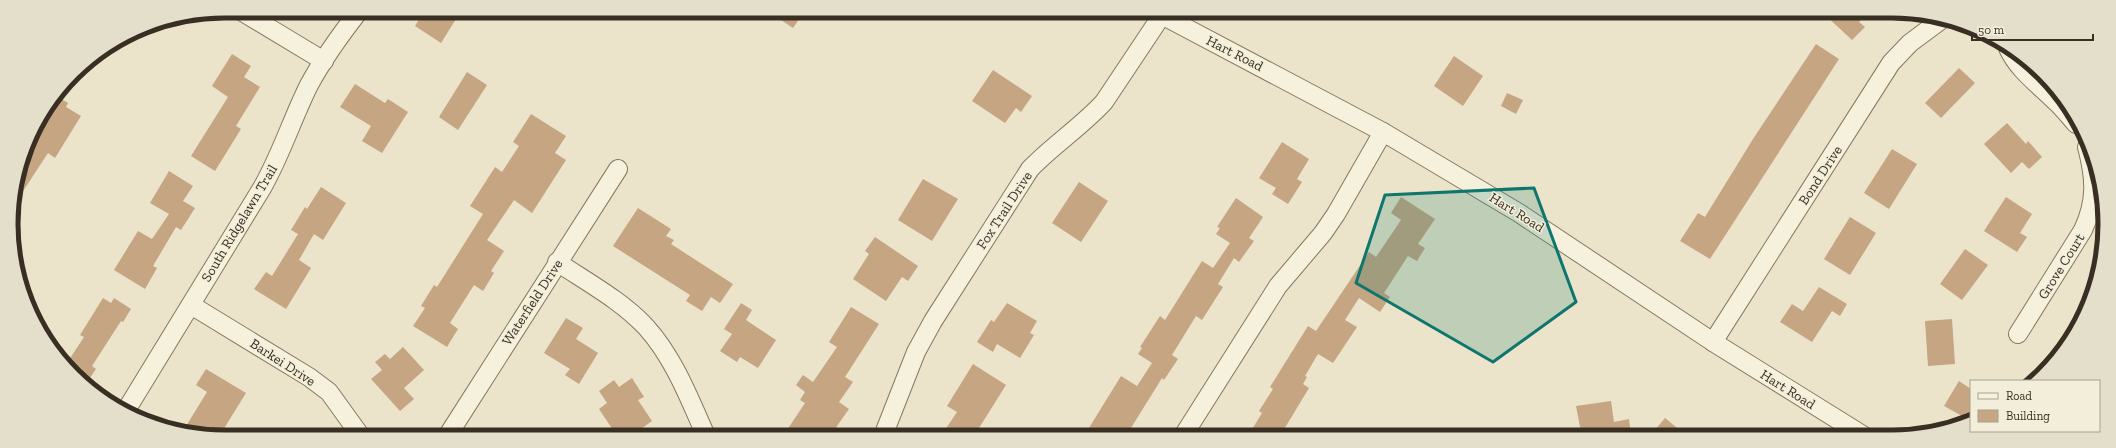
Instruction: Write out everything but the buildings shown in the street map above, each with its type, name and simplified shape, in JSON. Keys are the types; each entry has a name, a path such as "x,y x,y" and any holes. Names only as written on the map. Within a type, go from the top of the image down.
{"street":[{"path":"252,18 324,62"},
{"name":"South Ridgelawn Trail","path":"128,406 274,168 298,109 324,62 340,36 354,18"},
{"name":"Fox Trail Drive","path":"885,430 916,352 933,321 1030,169 1049,149 1091,116 1104,102 1157,18"},
{"name":"Hart Road","path":"1169,18 1383,132 1520,213 1713,342 1854,430"},
{"name":"Bond Drive","path":"1713,342 1891,63 1910,43 1937,23"},
{"path":"2013,58 2031,79 2059,104"},
{"path":"1187,430 1278,286 1323,233 1336,214 1383,132"},
{"name":"Waterfield Drive","path":"451,430 618,169"},
{"name":"Grove Court","path":"2018,334 2084,230 2091,212 2093,181"},
{"path":"558,262 629,311 645,326 671,361 703,430"},
{"name":"Barkei Drive","path":"191,305 329,392 356,430"}],"highlighted area":[{"path":"1534,188 1576,302 1493,362 1356,283 1385,195"}]}
